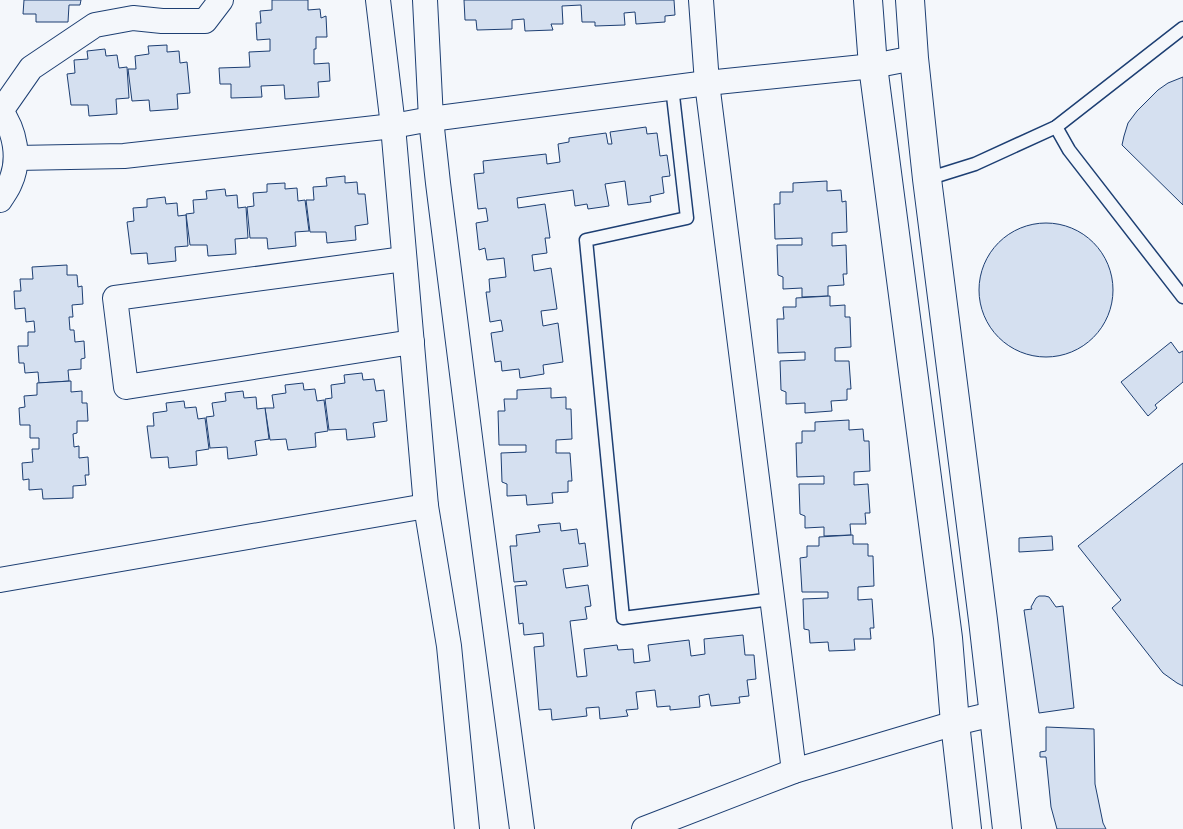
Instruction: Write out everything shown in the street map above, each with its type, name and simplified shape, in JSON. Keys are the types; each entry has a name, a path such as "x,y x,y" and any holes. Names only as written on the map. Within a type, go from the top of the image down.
{"main road":[{"path":"868,0 873,66 948,638 967,829"},
{"path":"910,0 914,58 927,179 1007,829"}],"street":[{"path":"0,200 11,182 16,158 14,138 6,118 0,110 31,68 95,25 133,9 162,21 205,21 221,0"},
{"path":"378,0 393,126 426,506 449,646 467,829"},
{"path":"425,0 431,119 438,183 522,829"},
{"path":"701,0 707,83 794,771"},
{"path":"16,158 124,156 393,126 431,119 672,87 873,66 914,58"},
{"path":"404,259 115,298 126,387 412,342"},
{"path":"0,580 426,506"},
{"path":"644,829 794,771 955,723 993,714"}],"lane":[{"path":"927,179 975,164 1056,127 1183,28"},
{"path":"672,87 687,218 586,240 623,618 772,599"},
{"path":"1056,127 1069,150 1183,297"}],"building":[{"path":"24,0 81,0 80,5 69,5 68,22 36,22 36,14 23,14"},
{"path":"272,0 308,0 308,10 320,9 321,18 326,16 327,37 316,37 314,64 329,63 330,81 318,82 319,97 285,99 284,85 261,86 262,97 231,98 231,84 220,84 219,68 250,67 249,52 270,51 270,39 257,40 256,23 261,23 260,11 272,10"},
{"path":"464,0 674,0 675,15 665,16 665,22 636,24 635,12 624,13 625,25 595,26 595,22 582,22 581,5 562,6 563,24 551,24 553,30 525,31 524,19 512,20 512,29 477,30 476,20 465,20"},
{"path":"167,45 167,52 179,51 180,63 187,62 190,93 177,94 178,109 150,111 149,100 132,101 128,69 136,69 135,56 149,54 148,46"},
{"path":"105,49 106,56 117,55 119,68 127,67 129,98 116,99 117,114 89,116 88,105 71,105 67,74 75,73 74,60 88,59 87,51"},
{"path":"1183,77 1183,205 1122,145 1128,123 1137,111 1158,90 1168,83"},
{"path":"646,127 647,134 657,133 660,156 667,155 670,176 662,177 664,193 650,196 651,202 628,205 625,181 605,184 609,206 588,209 587,204 575,206 573,190 517,198 518,208 545,204 550,238 545,238 547,253 532,255 534,271 551,268 557,309 541,311 543,326 558,323 563,362 543,365 544,374 520,378 519,369 502,371 501,361 495,362 491,333 503,331 501,320 490,322 486,292 490,292 489,279 506,277 504,258 487,260 485,248 479,250 476,223 488,221 486,208 478,209 474,174 484,173 483,161 546,154 547,164 560,162 558,144 569,142 569,138 606,133 608,144 612,144 610,132"},
{"path":"345,176 345,183 357,182 358,194 365,194 368,224 355,226 356,240 327,243 326,232 310,232 306,200 314,200 313,187 327,186 326,178"},
{"path":"827,181 827,191 841,190 842,202 846,201 847,232 832,233 832,246 846,245 847,274 843,274 844,285 828,286 828,296 802,297 802,288 783,289 783,277 778,275 777,245 802,245 802,238 775,239 774,204 780,204 780,192 793,192 793,183"},
{"path":"285,183 285,189 297,188 298,201 305,200 309,231 295,232 296,246 268,249 267,238 250,238 247,207 254,206 253,193 267,192 267,184"},
{"path":"225,189 226,196 237,195 238,208 246,207 248,238 235,239 236,254 208,256 207,245 190,245 186,214 194,213 193,200 207,199 206,191"},
{"path":"165,197 166,204 177,203 178,216 186,215 188,246 175,247 176,261 148,264 147,253 131,254 127,222 134,221 133,208 147,207 147,199"},
{"path":"1046,223 1072,228 1094,242 1108,264 1113,290 1108,316 1094,338 1072,352 1046,357 1020,352 998,338 984,316 979,290 984,264 998,242 1020,228"},
{"path":"67,265 67,275 77,275 78,287 82,286 83,304 72,305 73,317 69,317 70,330 74,330 75,342 84,341 85,358 81,359 81,369 68,370 69,381 39,383 38,372 25,373 24,363 19,363 18,346 28,346 28,332 35,332 34,321 26,322 25,308 15,309 14,291 21,291 20,279 33,279 32,267"},
{"path":"830,296 830,306 845,305 845,317 850,317 851,347 835,348 835,361 849,361 851,389 847,389 847,400 831,401 832,411 805,413 805,403 786,404 786,392 781,390 780,361 805,360 805,352 778,353 777,319 784,319 783,307 796,307 796,298"},
{"path":"1171,342 1179,353 1183,351 1183,382 1155,405 1157,408 1148,416 1121,382"},
{"path":"362,373 363,380 374,379 376,391 384,390 387,421 373,423 375,437 347,440 346,429 329,430 325,399 332,398 331,385 345,383 344,375"},
{"path":"71,381 71,392 82,391 82,403 87,403 88,421 77,421 77,433 73,434 74,447 79,446 79,458 88,457 89,475 85,475 86,485 73,486 73,498 43,499 42,489 29,490 29,479 23,480 22,463 33,462 32,449 39,449 39,438 30,438 30,425 20,425 19,408 25,407 24,396 37,395 37,383"},
{"path":"303,383 304,390 315,389 317,401 324,400 328,431 315,433 316,447 288,450 286,439 270,440 265,408 274,408 272,395 286,393 285,385"},
{"path":"551,388 551,398 566,397 566,409 571,409 572,439 556,440 556,453 570,453 572,481 568,481 568,492 552,493 553,503 527,505 526,495 507,496 507,484 502,482 501,453 526,452 526,445 499,445 498,411 505,411 504,399 517,399 517,390"},
{"path":"243,391 244,398 256,397 257,409 265,408 269,439 255,441 257,455 228,459 227,447 210,448 206,417 214,416 212,403 226,401 225,393"},
{"path":"184,401 185,408 196,407 198,419 205,418 209,449 196,451 197,465 169,468 168,457 151,458 147,426 154,426 153,413 167,411 166,403"},
{"path":"849,420 849,430 863,429 864,441 869,441 870,471 854,472 854,485 868,484 870,513 865,513 866,524 850,524 851,535 824,536 824,527 805,528 805,516 800,514 799,484 824,484 824,476 797,477 796,443 802,443 802,431 815,431 815,422"},
{"path":"1183,463 1183,686 1163,673 1112,608 1121,600 1078,546"},
{"path":"560,523 561,531 577,529 579,544 585,543 588,566 563,569 566,588 588,585 591,606 585,607 587,619 570,621 577,677 587,676 584,649 617,645 618,650 633,649 634,663 650,661 648,645 689,640 691,656 705,654 704,639 743,635 745,655 754,655 756,679 747,680 749,696 739,697 740,703 711,706 709,694 699,696 700,707 670,710 670,706 657,707 655,690 636,692 638,709 626,710 628,716 600,719 599,707 586,708 587,716 552,720 551,709 539,710 534,647 544,646 543,633 524,635 523,623 519,624 515,586 527,585 526,581 514,582 510,546 517,546 516,535 540,532 538,525"},
{"path":"853,535 853,544 868,544 868,556 873,556 874,586 858,587 858,600 872,599 874,628 870,628 871,639 854,639 855,650 829,651 828,642 810,643 809,630 804,629 803,599 828,598 828,592 802,592 800,558 807,557 807,546 819,546 819,537"},
{"path":"1052,536 1053,550 1019,552 1019,538"},
{"path":"1039,596 1049,597 1056,607 1063,606 1074,708 1039,713 1024,610 1032,609 1031,607"},
{"path":"1046,727 1094,729 1095,784 1106,829 1057,829 1051,807 1046,757 1040,757 1040,752 1046,751"}]}
